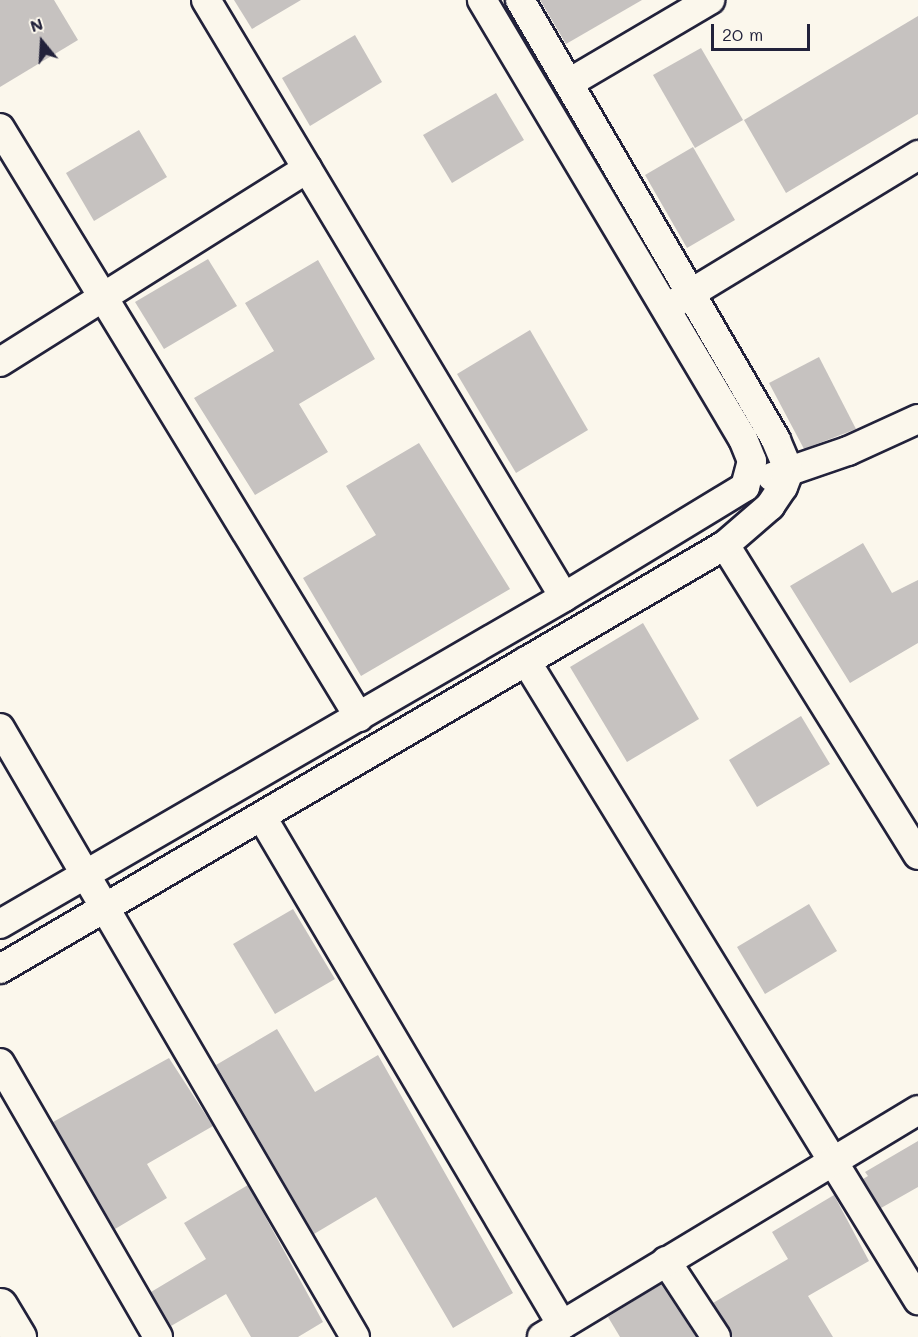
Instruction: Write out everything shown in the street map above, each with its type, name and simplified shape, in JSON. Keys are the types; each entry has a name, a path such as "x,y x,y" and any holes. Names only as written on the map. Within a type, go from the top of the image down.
{"main road":[{"path":"0,1305 19,1337"}],"street":[{"path":"206,0 564,597"},
{"path":"482,0 743,438 752,461 745,487"},
{"path":"520,0 776,440 789,471"},
{"path":"569,83 710,0"},
{"path":"0,128 359,717"},
{"path":"666,310 690,292 918,155"},
{"path":"0,362 307,169"},
{"path":"0,924 359,717 498,632 564,597 745,487 848,451 918,419"},
{"path":"0,969 105,910 725,545 770,506 789,471"},
{"path":"725,545 918,855"},
{"path":"526,661 918,1300"},
{"path":"0,728 355,1337"},
{"path":"262,817 552,1331 918,1110"},
{"path":"0,1063 158,1337"},
{"path":"666,1261 716,1337"}],"building":[{"path":"0,0 54,0 78,40 0,87"},
{"path":"234,0 301,0 252,29"},
{"path":"540,0 642,0 566,44"},
{"path":"918,16 918,114 786,193 744,120"},
{"path":"355,35 382,82 310,126 282,78"},
{"path":"701,48 743,120 695,148 653,75"},
{"path":"496,93 524,140 452,183 423,135"},
{"path":"139,130 167,177 94,221 66,173"},
{"path":"693,147 735,220 687,248 645,175"},
{"path":"208,259 237,306 164,349 135,302"},
{"path":"318,260 375,359 299,404 328,452 255,495 194,398 274,351 245,303"},
{"path":"530,330 588,430 516,473 457,374"},
{"path":"819,357 856,429 804,449 769,383"},
{"path":"419,443 510,589 361,676 303,578 376,535 346,486"},
{"path":"863,543 892,593 918,580 918,643 850,683 790,586"},
{"path":"643,623 699,719 627,762 570,667"},
{"path":"801,716 830,764 757,807 729,760"},
{"path":"809,904 837,951 765,994 737,947"},
{"path":"293,909 335,979 275,1014 233,944"},
{"path":"277,1029 315,1092 378,1055 513,1293 453,1328 376,1197 314,1234 216,1065"},
{"path":"169,1058 213,1126 147,1164 167,1198 115,1229 53,1122"},
{"path":"918,1141 918,1187 881,1208 863,1179 868,1176 865,1172"},
{"path":"248,1185 323,1322 298,1337 251,1337 226,1294 171,1326 151,1292 206,1259 184,1223"},
{"path":"834,1195 869,1261 808,1296 833,1337 732,1337 713,1303 788,1259 772,1232"},
{"path":"661,1284 696,1337 620,1337 608,1317"}]}
